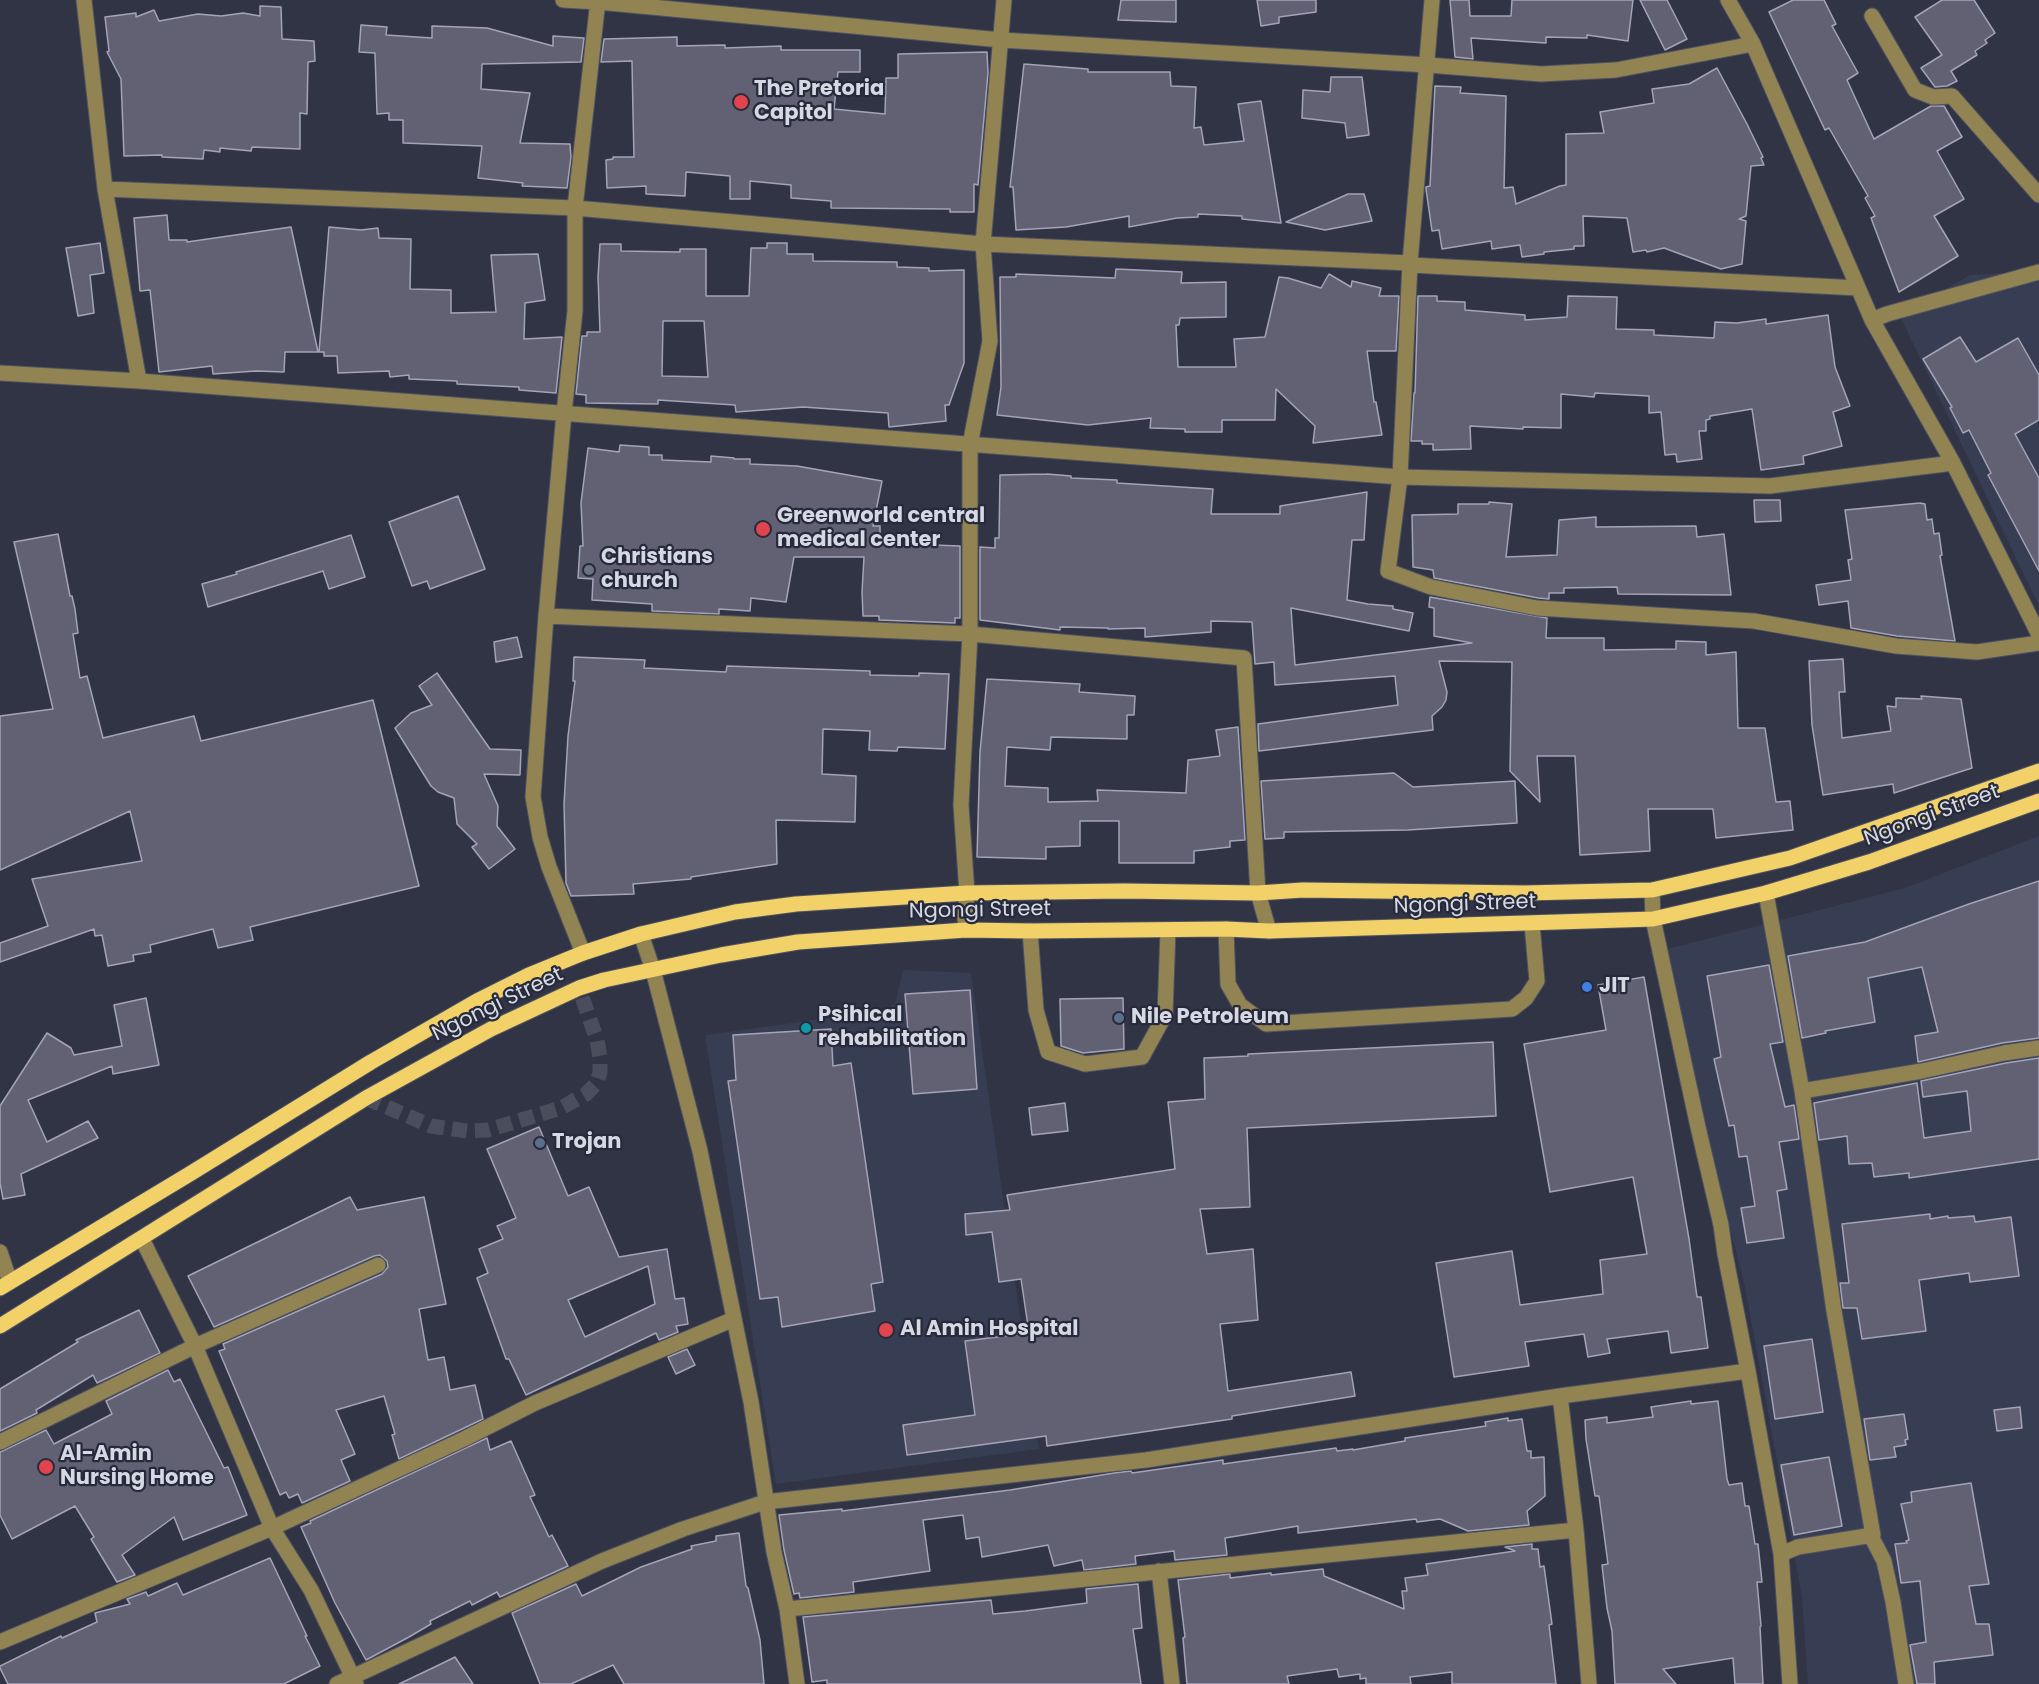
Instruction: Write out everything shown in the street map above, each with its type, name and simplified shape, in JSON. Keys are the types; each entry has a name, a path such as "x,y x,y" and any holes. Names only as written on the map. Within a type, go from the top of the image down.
{"main road":[{"name":"Ngongi Street","path":"5,1285 371,1062 477,1001 529,975 583,953 641,934 755,909 807,903 967,892 1257,893 1303,890 1525,892 1652,890 1790,858 2039,771"},
{"name":"Ngongi Street","path":"0,1326 366,1098 491,1029 579,988 604,980 721,954 798,942 966,930 1030,932 1226,929 1269,931 1653,919 1766,893 1869,862 2039,801"}],"street":[{"path":"84,0 105,189 139,381"},
{"path":"563,0 598,1 1001,40 1428,65 1541,74 1616,70 1753,44"},
{"path":"966,930 967,892 961,805 970,634 970,445 990,341 983,244 1004,0"},
{"path":"1432,0 1410,263 1400,477 1388,571 1431,587 1537,608 1754,621 1896,646 1977,652 2039,643"},
{"path":"1728,0 1753,44 1872,320 1953,464 2039,635"},
{"path":"583,953 549,867 540,837 533,797 546,616 575,312 575,208 598,1"},
{"path":"1872,16 1915,90 1933,97 1952,96 2039,195"},
{"path":"105,189 575,208 983,244 1410,263 1410,265 1858,288"},
{"path":"1872,320 2039,272"},
{"path":"0,373 139,381 1400,477 1770,486 1953,464"},
{"path":"546,616 970,634 1244,658 1257,893 1269,931"},
{"path":"1652,890 1653,919 1698,1127 1722,1225 1725,1254 1781,1554 1790,1684"},
{"path":"1766,893 1802,1091 1834,1311 1872,1538 1884,1561 1906,1684"},
{"path":"1226,929 1228,984 1240,1005 1266,1024 1512,1009 1526,998 1537,981 1532,924"},
{"path":"1030,932 1036,1010 1048,1052 1085,1064 1142,1057 1165,1015 1168,930"},
{"path":"641,934 700,1151 751,1402 765,1502 787,1609 797,1684"},
{"path":"1802,1091 2039,1048"},
{"path":"142,1239 195,1346 273,1528 311,1590 354,1680"},
{"path":"0,1252 5,1285"},
{"path":"0,1442 195,1346 378,1265"},
{"path":"0,1642 273,1528 465,1439 535,1403 734,1319"},
{"path":"337,1684 354,1680 602,1562 683,1529 765,1502 1146,1460 1560,1396 1748,1371"},
{"path":"1560,1396 1576,1530 1589,1684"},
{"path":"787,1609 1576,1530"},
{"path":"1781,1554 1798,1547 1873,1534"},
{"path":"1160,1571 1172,1684"}],"shaded area":[{"path":"2039,271 2039,606 1900,316 1970,275"},
{"path":"2039,836 2039,1684 1808,1684 1802,1597 1745,1287 1660,951 1905,888"},
{"name":"Al Amin Hospital","path":"903,970 971,973 1039,1449 776,1484 705,1035 881,1011 895,1004"}],"building":[{"path":"1121,0 1176,0 1176,22 1118,20"},
{"path":"1257,0 1316,0 1316,12 1279,17 1279,23 1261,26"},
{"path":"1450,0 1469,0 1470,16 1511,16 1512,0 1633,0 1628,41 1587,35 1587,38 1546,37 1546,43 1471,38 1473,59 1455,57"},
{"path":"1640,0 1667,0 1687,39 1665,50"},
{"path":"1793,0 1824,0 1836,24 1832,26 1858,73 1847,80 1874,139 1931,106 1944,106 1962,137 1937,151 1964,199 1934,216 1958,256 1899,292 1871,218 1875,216 1865,198 1868,196 1829,128 1825,130 1769,12"},
{"path":"1942,0 1974,0 1995,33 1985,40 1987,43 1975,51 1977,55 1951,71 1957,81 1947,86 1935,87 1921,68 1942,55 1915,17"},
{"path":"260,6 281,7 282,39 314,41 315,61 308,62 307,114 300,113 300,149 252,147 251,151 220,148 220,152 204,150 203,159 162,157 162,155 124,156 121,79 107,52 109,51 105,17 136,13 136,17 154,10 159,21 198,14 221,16 243,13 260,16"},
{"path":"361,25 387,27 386,35 432,38 432,26 487,28 553,46 553,36 584,38 581,62 482,64 481,89 530,93 520,143 570,144 571,157 567,188 522,186 523,183 478,178 482,146 403,143 403,120 389,120 389,113 377,114 375,53 359,52"},
{"path":"677,37 677,46 725,45 725,48 781,46 781,50 860,50 860,72 838,72 834,109 885,114 886,78 898,78 898,54 987,52 988,73 978,185 974,184 974,212 950,212 950,209 831,208 831,201 791,198 791,185 750,181 750,199 730,199 730,176 686,172 685,196 646,194 646,186 607,188 606,160 613,159 613,157 634,157 632,61 601,62 604,39"},
{"path":"1024,64 1088,69 1088,72 1170,72 1171,86 1196,87 1194,128 1201,127 1204,145 1244,141 1238,104 1261,101 1281,223 1242,219 1242,216 1198,214 1198,217 1177,218 1129,227 1129,216 1066,227 1016,230 1013,187 1010,187"},
{"path":"1717,68 1763,157 1761,158 1764,165 1751,166 1746,216 1739,219 1746,221 1742,264 1721,269 1664,248 1633,252 1627,218 1583,216 1584,246 1574,246 1574,249 1522,257 1520,245 1492,249 1491,241 1442,249 1439,230 1432,231 1426,189 1430,186 1435,86 1461,87 1460,93 1506,96 1504,188 1513,187 1516,204 1566,185 1566,134 1604,133 1600,112 1654,103 1652,89 1689,84"},
{"path":"1331,77 1362,77 1369,135 1347,138 1345,123 1302,118 1303,90 1330,92"},
{"path":"1348,194 1364,194 1372,221 1325,230 1286,222"},
{"path":"167,215 169,240 187,240 187,242 291,227 318,352 285,352 284,372 213,374 212,366 159,372 150,290 140,291 134,218"},
{"path":"329,227 361,230 378,228 379,238 411,239 410,289 451,290 451,313 496,312 491,255 538,254 545,300 525,303 524,339 562,337 556,393 519,390 519,387 457,384 457,381 409,379 409,375 390,377 389,371 338,373 337,356 324,356 324,352 319,352"},
{"path":"100,243 104,273 90,275 94,313 78,316 66,248"},
{"path":"767,243 787,243 787,254 813,254 813,261 897,262 897,267 929,268 929,271 964,270 964,363 949,405 945,405 946,421 889,427 888,413 803,407 736,412 735,405 658,400 658,404 586,403 586,395 576,394 582,336 587,336 587,332 600,332 598,277 600,244 621,244 621,251 680,252 680,249 706,249 706,296 749,296 751,248 767,248","holes":["663,321 704,321 708,377 662,376"]},
{"path":"1116,269 1182,272 1181,283 1226,282 1226,317 1180,318 1179,325 1176,325 1178,367 1236,367 1234,339 1265,337 1279,277 1321,288 1329,274 1351,287 1352,281 1381,288 1379,296 1399,296 1396,351 1367,351 1374,402 1376,402 1382,435 1313,443 1315,426 1276,389 1275,420 1222,420 1222,432 1185,432 1185,429 1150,428 1151,418 1088,425 997,415 1001,387 1000,277 1016,277 1016,274 1115,278"},
{"path":"1418,296 1437,296 1437,301 1465,302 1465,310 1525,315 1525,320 1567,317 1568,296 1617,297 1616,329 1654,330 1654,335 1714,338 1715,322 1737,323 1766,319 1766,324 1828,315 1835,367 1850,406 1833,412 1842,446 1803,456 1804,464 1761,470 1752,409 1710,416 1710,419 1706,420 1706,431 1699,431 1702,459 1677,462 1676,454 1665,455 1661,412 1649,413 1649,396 1595,393 1594,397 1561,394 1561,428 1523,427 1523,429 1470,426 1471,449 1433,450 1433,444 1411,441"},
{"path":"1960,337 1976,362 2018,338 2039,375 2039,420 2015,434 2039,478 2039,571 1988,475 1991,473 1969,430 1963,433 1950,408 1952,407 1923,359"},
{"path":"620,445 649,447 649,455 662,455 662,460 711,462 711,456 750,459 750,464 797,466 882,481 873,526 880,526 880,543 960,546 960,618 955,618 955,623 879,620 879,616 863,616 864,557 794,557 786,602 751,598 750,611 719,609 719,614 652,611 652,604 592,600 593,579 578,578 580,546 583,546 581,503 588,448 619,452"},
{"path":"1000,475 1071,476 1071,478 1117,480 1117,483 1213,489 1211,514 1280,514 1280,506 1367,492 1364,540 1352,540 1347,600 1393,606 1393,609 1413,613 1409,631 1291,608 1295,665 1472,643 1434,636 1434,608 1429,607 1430,597 1547,618 1546,638 1604,638 1604,650 1676,649 1676,641 1706,642 1706,655 1736,652 1738,728 1765,728 1776,802 1790,801 1793,830 1716,838 1713,809 1648,809 1650,851 1580,855 1575,756 1537,756 1540,802 1510,771 1512,662 1439,661 1447,692 1442,707 1432,716 1433,730 1259,751 1258,724 1398,705 1395,676 1275,685 1274,662 1255,664 1252,622 1211,621 1211,632 1145,637 1145,628 1060,627 1060,630 980,620 980,547 995,548 995,538 999,538"},
{"path":"458,496 485,569 430,589 427,581 412,586 389,522"},
{"path":"1754,500 1780,500 1781,521 1755,522"},
{"path":"1489,502 1512,504 1506,557 1557,555 1559,520 1596,517 1596,527 1696,526 1697,537 1724,534 1731,595 1618,594 1617,587 1564,588 1564,593 1549,593 1549,599 1434,578 1433,570 1413,567 1412,515 1458,514 1458,504 1489,504"},
{"path":"1925,504 1927,520 1932,519 1934,534 1939,533 1942,555 1940,556 1955,641 1897,636 1851,628 1848,601 1819,605 1816,585 1851,580 1848,560 1852,559 1845,510"},
{"path":"58,534 70,596 72,596 75,609 78,633 73,634 80,678 87,676 103,738 194,716 201,741 373,700 419,886 250,927 253,940 218,948 213,929 150,945 151,952 133,955 134,961 108,966 102,935 95,936 94,929 0,962 0,943 48,926 32,879 142,861 130,811 0,870 0,716 53,709 14,542"},
{"path":"351,535 365,577 329,589 323,571 208,607 202,584"},
{"path":"517,637 522,657 496,662 494,642"},
{"path":"574,657 645,660 644,668 726,672 727,666 870,671 870,675 949,674 945,749 898,747 897,751 869,750 870,731 823,729 822,774 856,776 855,822 776,820 777,864 691,877 691,879 633,884 634,894 571,896 566,883 564,804 568,736 575,681 573,681"},
{"path":"1843,659 1845,692 1839,692 1842,738 1891,731 1887,706 1896,707 1896,698 1922,699 1921,696 1961,699 1972,768 1894,793 1893,784 1823,795 1812,725 1809,661"},
{"path":"437,673 490,749 521,750 520,775 484,774 498,806 497,826 515,849 489,869 472,847 477,844 457,824 454,798 438,792 431,786 395,728 411,713 432,705 419,686"},
{"path":"987,679 1080,684 1079,692 1135,696 1134,715 1127,715 1127,739 1051,737 1050,750 1007,747 1005,786 1048,788 1048,802 1098,801 1097,790 1186,793 1188,760 1220,756 1216,730 1238,727 1245,840 1230,841 1230,847 1194,851 1194,863 1119,863 1119,821 1080,821 1080,846 1046,847 1046,859 977,857 980,752"},
{"path":"1394,773 1413,787 1515,781 1517,823 1408,830 1284,832 1284,838 1265,839 1261,781"},
{"path":"2039,881 2039,1038 2002,1043 1918,1062 1915,1036 1938,1032 1922,967 1868,978 1875,1022 1825,1031 1826,1033 1802,1038 1788,956 1865,942"},
{"path":"1769,965 1783,1042 1770,1044 1785,1107 1794,1105 1799,1139 1779,1142 1787,1189 1777,1191 1784,1238 1747,1243 1741,1208 1755,1206 1747,1156 1739,1157 1734,1125 1729,1126 1714,1059 1721,1057 1707,976"},
{"path":"1644,977 1697,1297 1701,1297 1708,1348 1671,1353 1668,1331 1607,1339 1610,1353 1588,1357 1584,1334 1525,1342 1529,1366 1454,1377 1436,1263 1512,1251 1520,1305 1603,1294 1600,1260 1647,1254 1633,1177 1550,1192 1524,1044 1606,1030 1598,985"},
{"path":"970,990 977,1089 913,1094 905,994"},
{"path":"146,998 159,1065 113,1074 112,1066 28,1100 47,1142 88,1121 98,1138 21,1174 25,1195 3,1199 0,1183 0,1106 47,1033 71,1048 74,1055 122,1046 114,1005"},
{"path":"1123,998 1124,1049 1083,1053 1061,1046 1060,999"},
{"path":"831,1029 833,1066 851,1063 883,1282 871,1284 875,1311 782,1327 778,1297 760,1299 728,1081 736,1080 733,1035"},
{"path":"1493,1042 1496,1116 1247,1128 1250,1207 1200,1209 1207,1254 1253,1249 1258,1320 1220,1324 1228,1391 1351,1372 1355,1396 1232,1416 1232,1419 1047,1446 1046,1436 907,1455 903,1425 975,1415 965,1341 1029,1333 1021,1279 999,1282 992,1232 966,1235 965,1214 1010,1210 1007,1195 1175,1169 1168,1102 1205,1099 1204,1058"},
{"path":"2039,1058 2039,1159 1909,1178 1909,1173 1874,1177 1872,1163 1849,1164 1847,1136 1819,1140 1814,1103 1917,1083 1924,1138 1971,1131 1967,1091 1923,1097 1921,1081"},
{"path":"1065,1103 1068,1131 1032,1135 1029,1108"},
{"path":"539,1127 568,1196 589,1187 619,1257 667,1249 675,1299 684,1298 688,1324 676,1326 678,1332 659,1340 656,1333 526,1395 509,1359 506,1359 477,1278 488,1273 479,1249 503,1239 497,1226 516,1218 487,1149","holes":["648,1266 655,1304 585,1337 568,1300"]},
{"path":"350,1197 357,1210 424,1197 446,1304 419,1309 428,1360 444,1357 450,1390 475,1385 483,1419 399,1459 392,1435 395,1434 384,1396 336,1410 355,1454 341,1460 350,1481 302,1503 298,1494 289,1498 286,1492 280,1495 219,1351 225,1349 223,1344 382,1274 388,1267 387,1261 380,1255 374,1256 214,1327 188,1276"},
{"path":"1930,1214 1930,1219 1974,1216 1975,1222 2011,1217 2019,1276 1970,1282 1969,1273 1919,1280 1926,1331 1862,1339 1857,1308 1843,1308 1840,1283 1849,1283 1842,1224"},
{"path":"139,1310 160,1353 97,1383 93,1375 36,1410 37,1413 0,1431 0,1389 78,1342 76,1340"},
{"path":"1812,1339 1823,1412 1775,1419 1764,1346"},
{"path":"687,1349 695,1365 676,1374 668,1357"},
{"path":"168,1370 174,1382 180,1379 224,1468 228,1467 247,1515 183,1540 174,1517 122,1555 135,1575 117,1582 91,1539 94,1537 75,1506 12,1539 0,1515 0,1452 46,1430 54,1444 112,1414 106,1401"},
{"path":"1691,1401 1691,1404 1718,1401 1727,1479 1729,1485 1742,1483 1745,1506 1749,1506 1755,1544 1758,1544 1762,1582 1757,1582 1763,1684 1735,1684 1733,1658 1663,1669 1676,1684 1615,1684 1612,1631 1602,1565 1608,1564 1599,1496 1595,1496 1585,1420 1607,1417 1607,1423 1653,1417 1651,1407"},
{"path":"2020,1407 2022,1428 1997,1431 1994,1410"},
{"path":"1904,1414 1908,1439 1905,1440 1906,1445 1894,1447 1896,1457 1870,1460 1864,1419"},
{"path":"1508,1418 1508,1421 1522,1419 1527,1451 1531,1451 1531,1458 1544,1457 1545,1496 1527,1511 1529,1525 1468,1531 1440,1519 1417,1522 1416,1519 1298,1533 1298,1526 1225,1538 1227,1555 1175,1560 1174,1551 1135,1556 1136,1564 1084,1570 1082,1560 1054,1566 1048,1545 982,1557 979,1537 966,1539 963,1515 923,1520 930,1571 853,1582 854,1592 800,1598 799,1593 794,1594 784,1550 779,1515 842,1509 842,1511 1223,1460 1223,1464 1336,1448 1337,1451 1353,1450 1405,1441 1405,1438 1486,1426 1485,1422"},
{"path":"487,1438 490,1450 511,1441 535,1495 530,1497 549,1537 552,1535 568,1566 500,1597 497,1592 472,1605 470,1601 430,1621 431,1624 366,1660 335,1603 301,1527"},
{"path":"1829,1457 1842,1526 1794,1535 1781,1465"},
{"path":"1971,1483 1989,1584 1969,1586 1976,1624 1989,1624 1993,1655 1934,1662 1935,1684 1917,1684 1910,1645 1926,1642 1920,1581 1901,1583 1895,1544 1907,1543 1906,1541 1909,1540 1901,1504 1912,1502 1911,1492"},
{"path":"739,1533 746,1586 760,1640 764,1684 624,1684 613,1665 571,1684 540,1684 512,1613 576,1584 582,1596 641,1567 692,1549 691,1546 716,1541 716,1536"},
{"path":"1532,1544 1532,1549 1538,1549 1540,1567 1544,1566 1552,1624 1549,1625 1556,1684 1452,1684 1452,1672 1410,1677 1411,1684 1366,1684 1366,1678 1360,1679 1360,1674 1339,1677 1337,1669 1287,1676 1289,1684 1187,1684 1183,1638 1185,1637 1178,1580 1230,1574 1230,1578 1271,1573 1271,1575 1323,1569 1324,1576 1404,1609 1402,1591 1407,1591 1405,1578 1428,1575 1426,1564 1515,1551 1505,1547"},
{"path":"270,1558 320,1666 284,1684 8,1684 0,1668 61,1636 62,1638 97,1622 95,1613 130,1604 127,1599 146,1592 148,1596 177,1583 183,1595"},
{"path":"1138,1584 1142,1628 1133,1629 1141,1684 827,1684 827,1680 812,1682 803,1617 991,1600 993,1614 1025,1611 1087,1603 1086,1589"},
{"path":"455,1657 473,1684 399,1684 443,1663"}],"tunnel":[{"path":"366,1098 431,1126 467,1131 488,1130 561,1108 586,1094 596,1084 600,1073 597,1040 579,988"}],"place":[{"name":"The Pretoria Capitol","path":"741,102"},
{"name":"Greenworld central medical center","path":"763,529"},
{"name":"Christians church","path":"589,570"},
{"name":"JIT","path":"1587,987"},
{"name":"Nile Petroleum","path":"1119,1018"},
{"name":"Psihical rehabilitation","path":"806,1028"},
{"name":"Trojan","path":"540,1143"},
{"name":"Al Amin Hospital","path":"886,1330"},
{"name":"Al-Amin Nursing Home","path":"46,1467"}]}
